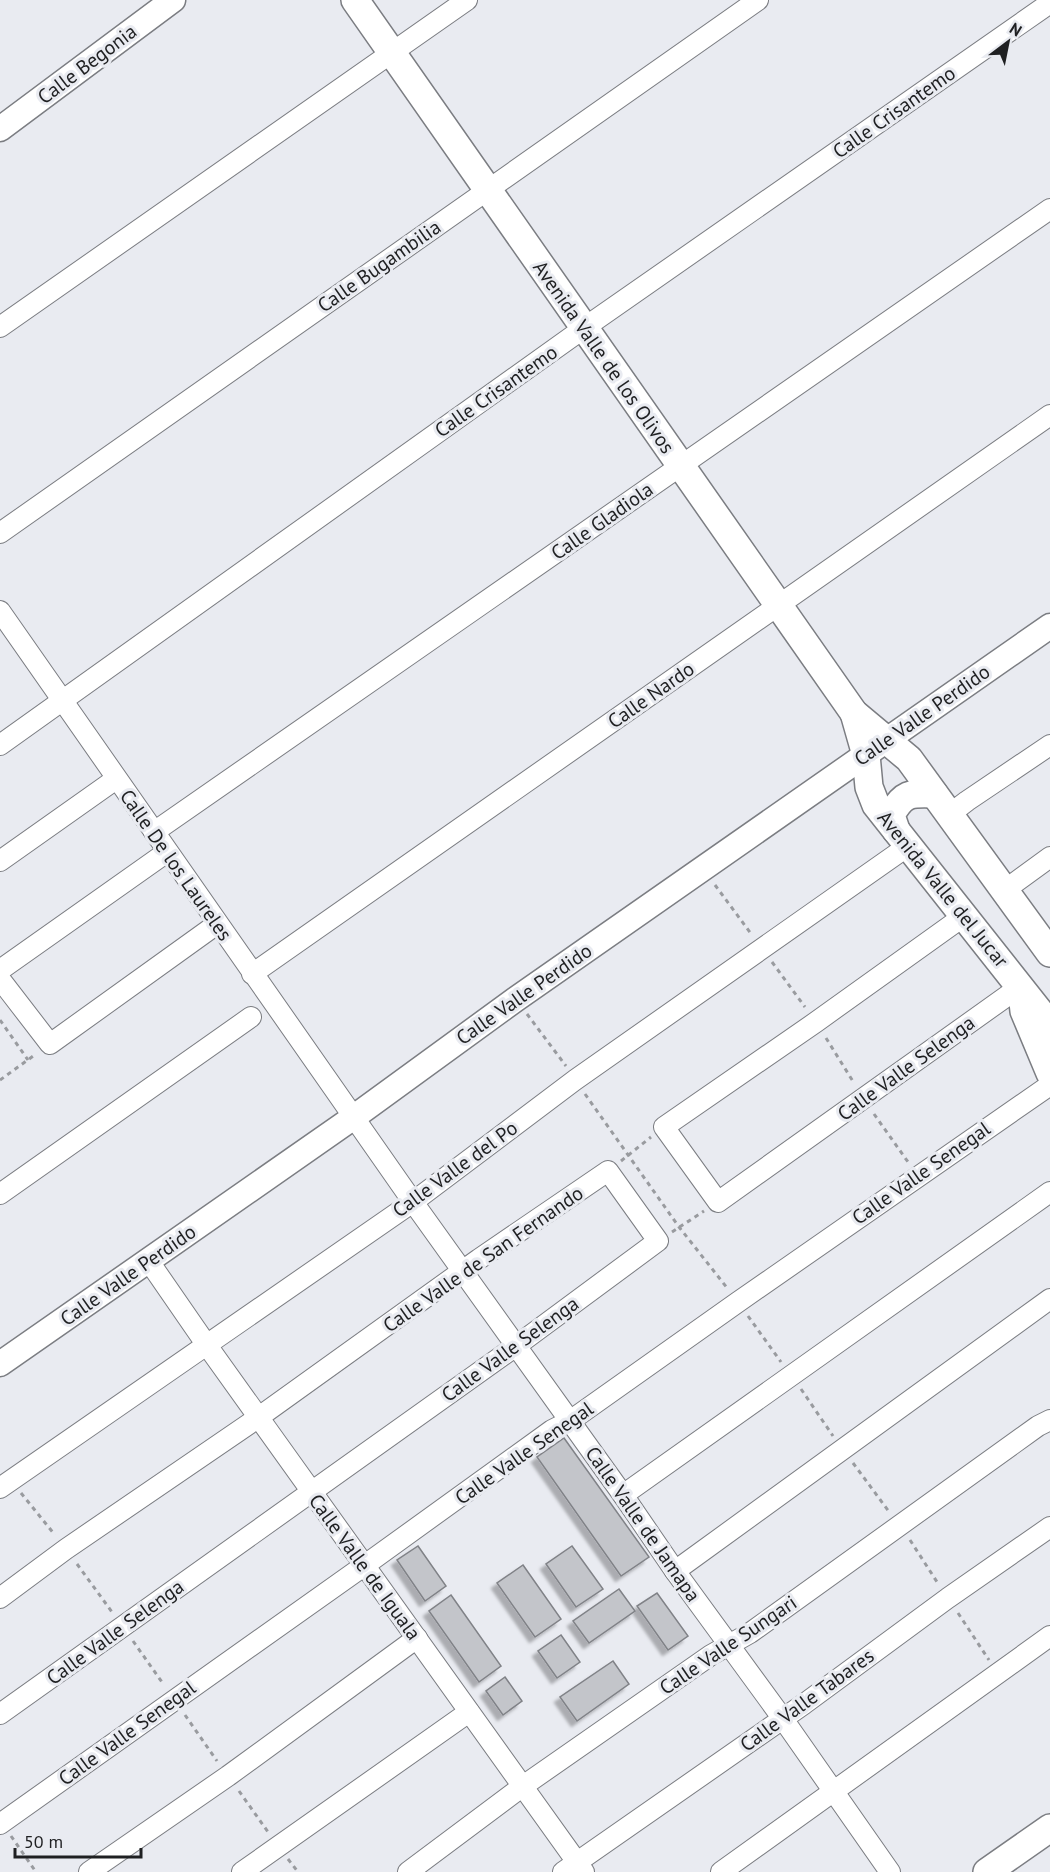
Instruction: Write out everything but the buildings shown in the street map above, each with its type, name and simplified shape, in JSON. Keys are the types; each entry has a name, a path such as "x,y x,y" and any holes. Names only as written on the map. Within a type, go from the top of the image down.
{"main road":[{"name":"Avenida Valle de los Olivos","path":"356,0 854,713 876,748"},
{"path":"876,748 909,759 1050,952"},
{"name":"Avenida Valle del Jucar","path":"876,748 869,787 876,805 1050,1025"},
{"path":"902,838 891,815 899,801 913,793 942,804"},
{"name":"Avenida Valle del Jucar","path":"1020,986 1024,1011 1050,1073"},
{"path":"987,1872 1050,1828"}],"street":[{"name":"Calle Begonia","path":"0,129 173,0"},
{"path":"0,327 467,0"},
{"name":"Calle Bugambilia","path":"0,532 758,0"},
{"name":"Calle Crisantemo","path":"0,745 584,328 1050,3"},
{"name":"Calle Gladiola","path":"154,832 1050,210"},
{"name":"Calle Nardo","path":"252,974 1050,416"},
{"name":"Calle De los Laureles","path":"0,611 6,633 62,700 354,1117"},
{"name":"Calle Valle Perdido","path":"0,1364 876,748 1047,635"},
{"path":"942,804 1050,745"},
{"path":"0,861 116,778"},
{"name":"Calle Valle del Po","path":"5,1484 412,1202 902,838"},
{"path":"0,970 167,852"},
{"path":"1005,890 1050,857"},
{"path":"718,1202 664,1127 825,1016 964,916"},
{"path":"0,979 50,1044 217,924"},
{"name":"Calle Valle Selenga","path":"718,1202 1020,986"},
{"path":"0,1194 251,1017"},
{"name":"Calle Valle Senegal","path":"1,1823 552,1430 570,1421 1050,1085"},
{"name":"Calle Valle de Jamapa","path":"354,1117 412,1202 464,1271 675,1572 783,1719 890,1872"},
{"path":"608,1171 658,1241"},
{"name":"Calle Valle de San Fernando","path":"0,1598 66,1549 259,1417 608,1171"},
{"path":"623,1495 1050,1192"},
{"name":"Calle Valle Selenga","path":"0,1714 516,1346 658,1241"},
{"name":"Calle Valle de Iguala","path":"148,1260 311,1492 523,1786 575,1869"},
{"path":"675,1572 1050,1299"},
{"name":"Calle Valle Sungari","path":"408,1872 523,1786 729,1644 750,1633 899,1524 1038,1426 1050,1420"},
{"name":"Calle Valle Tabares","path":"575,1869 948,1598 1050,1527"},
{"path":"721,1872 1050,1636"},
{"path":"89,1872 228,1776 417,1638"},
{"path":"242,1872 469,1712"}],"path":[{"path":"516,999 679,1227 738,1302 843,1450 899,1524 998,1674"},
{"path":"0,1020 27,1060"},
{"path":"0,1080 50,1044"},
{"path":"608,1171 664,1127"},
{"path":"658,1241 718,1202"},
{"path":"5,1484 66,1549 298,1872"},
{"path":"1,1823 36,1872"}]}
